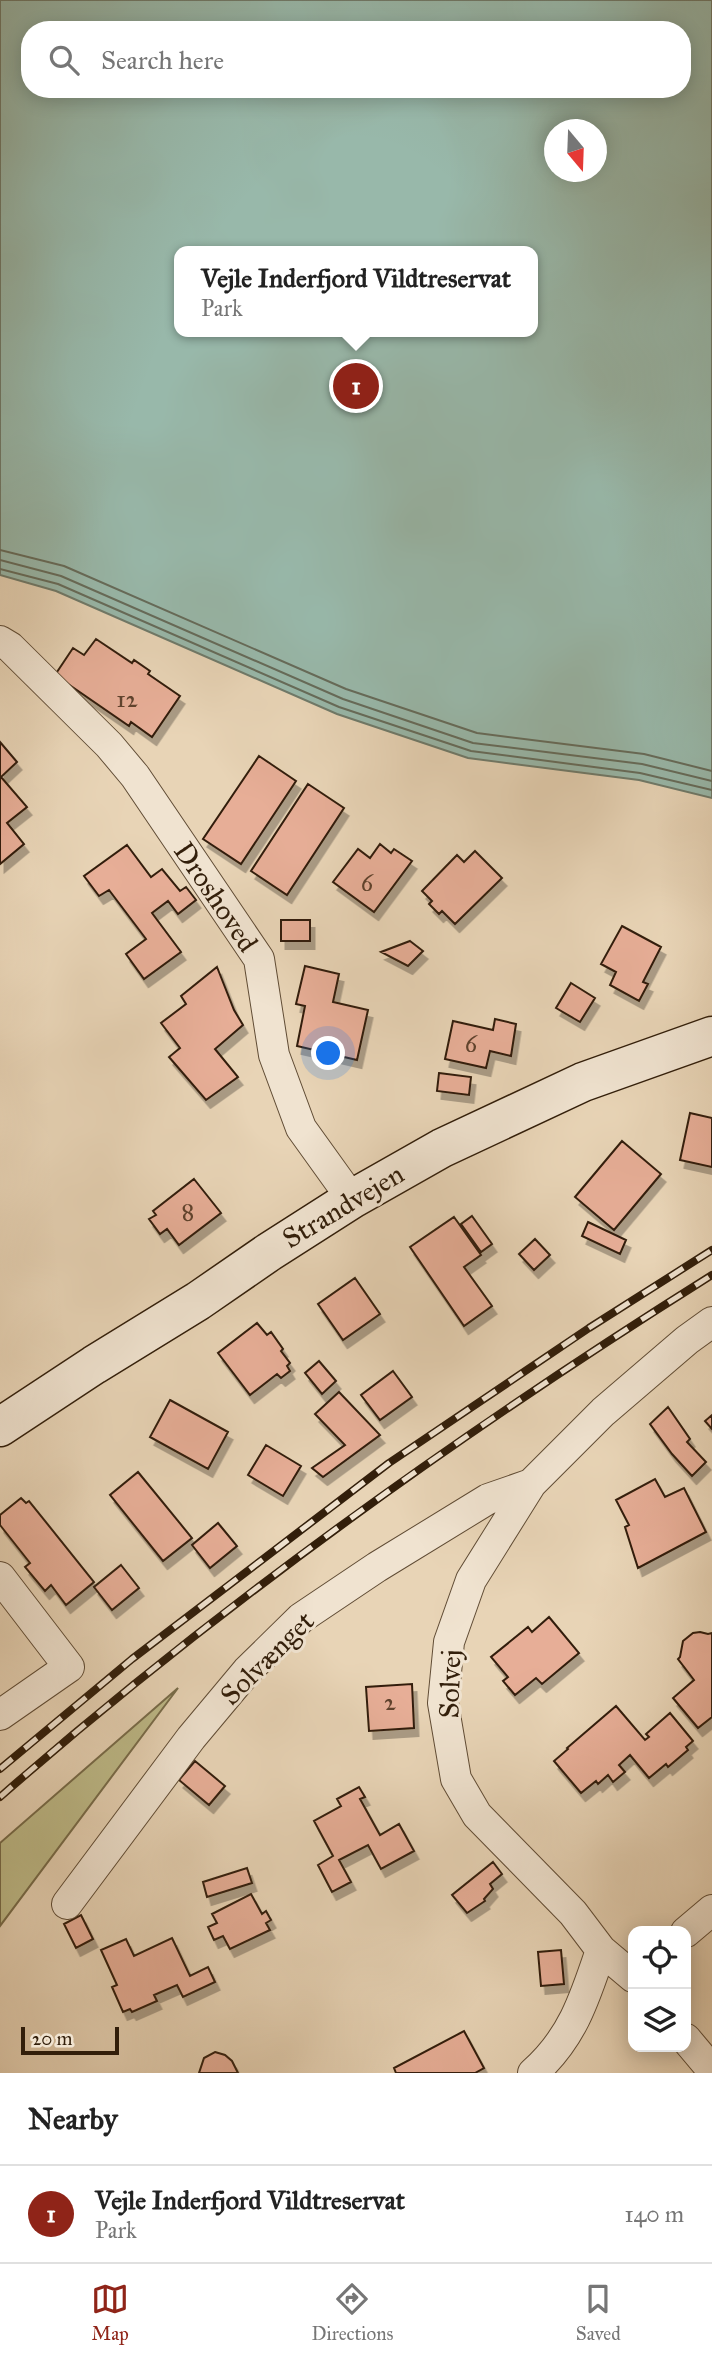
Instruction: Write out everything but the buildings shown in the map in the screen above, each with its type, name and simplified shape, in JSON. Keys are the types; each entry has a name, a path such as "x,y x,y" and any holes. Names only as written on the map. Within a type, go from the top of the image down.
{"street":[{"name":"Droshoved","path":"0,641 10,647 109,744 135,776 259,959 274,1055 301,1128 352,1199"},
{"name":"Strandvejen","path":"0,1427 352,1199 442,1147 583,1082 712,1036"},
{"name":"Solvej","path":"628,1972 600,1950 573,1913 477,1815 456,1779 443,1703 449,1642 471,1580 531,1483 603,1412 687,1339 712,1322"},
{"name":"Solvænget","path":"67,1904 191,1738 247,1671 301,1619 377,1567 488,1499 531,1483"},
{"path":"0,1577 69,1667 0,1715"},
{"path":"691,1928 712,1910"},
{"path":"533,2073 552,2056 581,2007 600,1950"},
{"path":"691,2045 712,2070"}],"shaded area":[{"path":"178,1688 0,1926 0,1843"}],"water":[{"path":"0,0 712,0 712,798 639,780 468,758 337,714 56,591 0,575"}],"railway":[{"path":"0,1769 132,1659 389,1463 589,1328 712,1250"},
{"path":"0,1797 170,1656 346,1522 526,1396 712,1275"}],"place":[{"name":"Vejle Inderfjord Vildtreservat","path":"356,386"}]}
